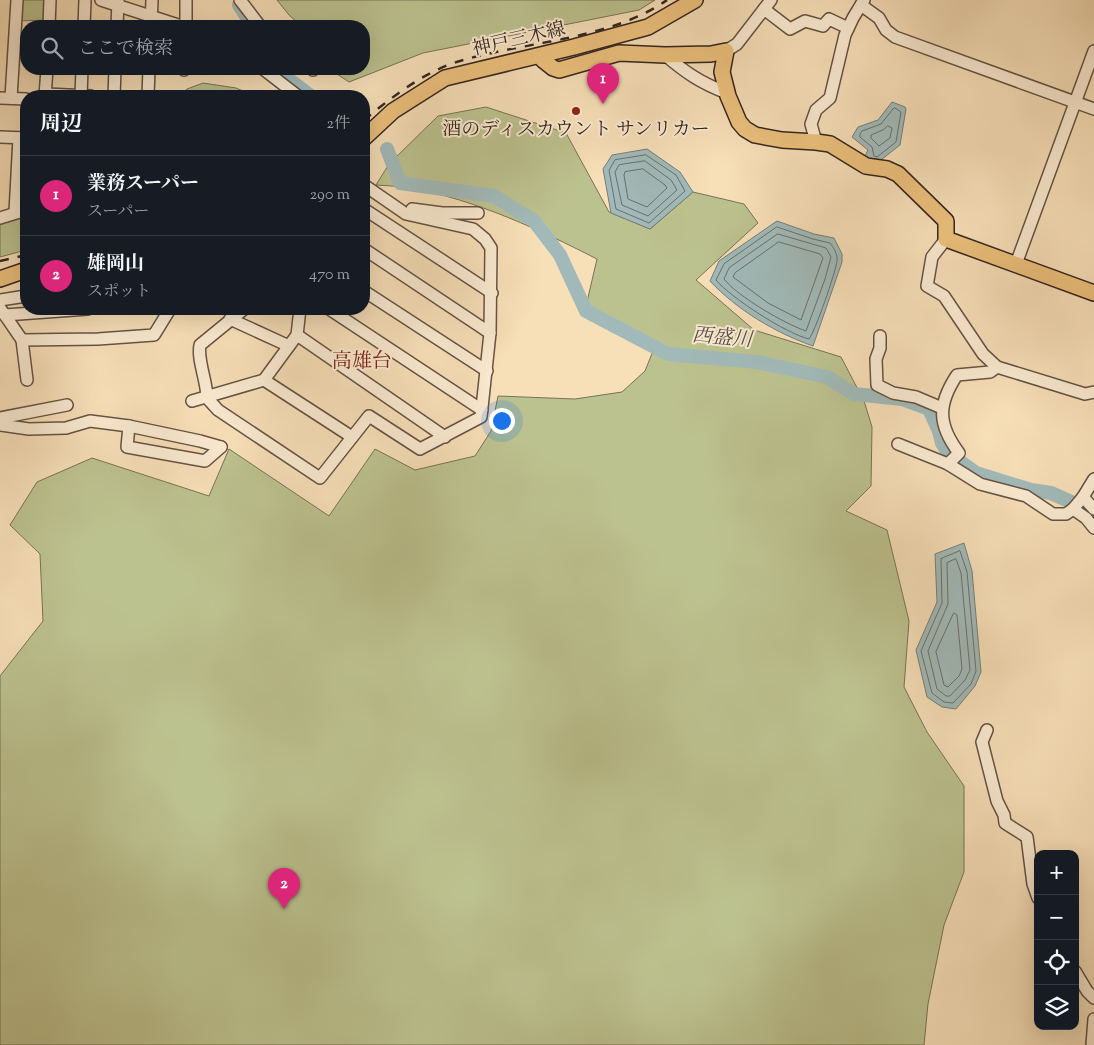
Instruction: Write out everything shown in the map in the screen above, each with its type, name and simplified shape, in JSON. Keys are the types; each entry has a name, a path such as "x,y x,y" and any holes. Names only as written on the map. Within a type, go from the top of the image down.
{"main road":[{"name":"神戸三木線","path":"370,133 393,112 445,78 542,58 648,27 695,0"},
{"path":"542,58 553,68 559,70 620,53 665,55 711,54 726,50 722,72 727,93 739,122 745,129 755,135 782,140 830,144 866,166 886,169 898,174 946,221 946,239 1094,293"},
{"path":"0,279 20,272"}],"street":[{"path":"17,0 5,98 20,99"},
{"path":"49,20 50,0"},
{"path":"84,20 85,0"},
{"path":"101,0 118,3 149,20"},
{"path":"151,20 152,0"},
{"path":"186,0 186,20"},
{"path":"240,0 254,20"},
{"path":"117,20 118,3"},
{"path":"816,142 811,124 816,110 830,98 848,28 863,3 879,18 886,30 895,37 1094,110"},
{"path":"726,50 736,44 768,4 790,29 805,20 824,26 829,20 848,28"},
{"path":"1016,264 1094,52"},
{"path":"665,55 686,73 706,85 727,93"},
{"path":"46,90 47,75"},
{"path":"81,90 82,75"},
{"path":"114,90 115,75"},
{"path":"148,90 149,75"},
{"path":"271,75 290,90"},
{"path":"0,137 20,138"},
{"path":"236,315 200,344 199,351 207,386 206,398 218,410 320,478 369,416 420,449 481,417 490,333 492,294 491,248 485,238 474,229 406,214 370,189"},
{"path":"396,206 442,213 478,213"},
{"path":"0,218 20,211"},
{"path":"370,213 492,294"},
{"path":"946,239 932,257 928,286 944,296 983,354 997,367 1085,394 1094,392"},
{"path":"370,253 490,333"},
{"path":"370,295 487,371"},
{"path":"0,300 20,297"},
{"path":"2,312 20,311"},
{"path":"2,312 22,340 27,380"},
{"path":"22,340 98,339 154,335 166,315"},
{"path":"192,402 264,380 297,335 299,315"},
{"path":"338,315 482,410"},
{"path":"230,319 289,346"},
{"path":"297,335 445,437"},
{"path":"880,336 880,348 876,359 877,385 893,393 916,397 942,408"},
{"path":"948,464 960,453 953,444 942,420 942,408 952,384 957,375 990,372 997,367"},
{"path":"264,380 352,437"},
{"path":"0,418 67,405"},
{"path":"0,426 29,429 66,428 90,420 129,426 200,441 221,448 205,462 127,447 129,426"},
{"path":"898,444 948,464 980,484 1026,496 1053,514 1066,514 1073,509 1083,498 1094,479"},
{"path":"1083,498 1094,509"},
{"path":"1073,509 1086,518 1094,528"},
{"path":"987,730 982,742 997,802 1004,816 1005,823 1027,837 1033,884 1037,895"},
{"path":"1079,978 1094,998"},
{"path":"1092,1045 1094,1019"}],"green space":[{"path":"17,0 50,0 49,20 16,21"},
{"path":"277,0 655,0 639,10 423,53 370,74 370,20 294,20"},
{"path":"338,75 367,75 349,82"},
{"path":"203,83 241,90 186,90"},
{"path":"486,107 566,133 609,212 650,229 693,192 744,204 758,223 696,280 754,330 841,357 864,401 872,427 871,486 846,511 887,530 909,621 904,687 927,732 964,786 964,872 944,925 928,1004 924,1045 0,1045 0,676 43,621 40,554 10,525 37,482 92,458 209,496 229,449 329,516 375,449 415,470 475,456 491,431 498,396 575,399 622,392 645,371 653,351 586,306 597,259 552,237 483,208 435,193 398,186 376,185 389,164 438,116"},
{"path":"20,216 20,252 0,257 0,223"}],"water":[{"path":"892,102 906,109 900,145 877,163 864,158 868,150 852,137 858,127 878,120"},
{"path":"647,149 680,172 693,192 650,229 611,213 603,169 612,155"},
{"path":"777,221 814,234 834,238 842,254 842,262 813,346 758,320 732,302 710,281 719,261"},
{"path":"964,543 972,571 981,672 975,686 956,709 942,707 927,697 916,650 937,602 935,554"}],"waterway":[{"name":"西盛川","path":"239,5 248,20"},
{"name":"西盛川","path":"283,75 303,90"},
{"name":"西盛川","path":"387,149 400,183 494,196 534,221 560,255 586,311 668,354 757,362 827,377 854,394 902,399 929,409 942,443 948,453 976,473 1031,490 1051,493 1080,506 1094,518"}],"railway":[{"path":"370,115 409,86 447,65 486,54 594,32 620,24 667,0"},
{"path":"0,261 20,256"}],"place":[{"name":"業務スーパー","path":"603,104"},
{"name":"酒のディスカウント サンリカー","path":"576,111"},
{"name":"雄岡山","path":"284,909"}],"district":[{"name":"高雄台","path":"362,362"}]}
